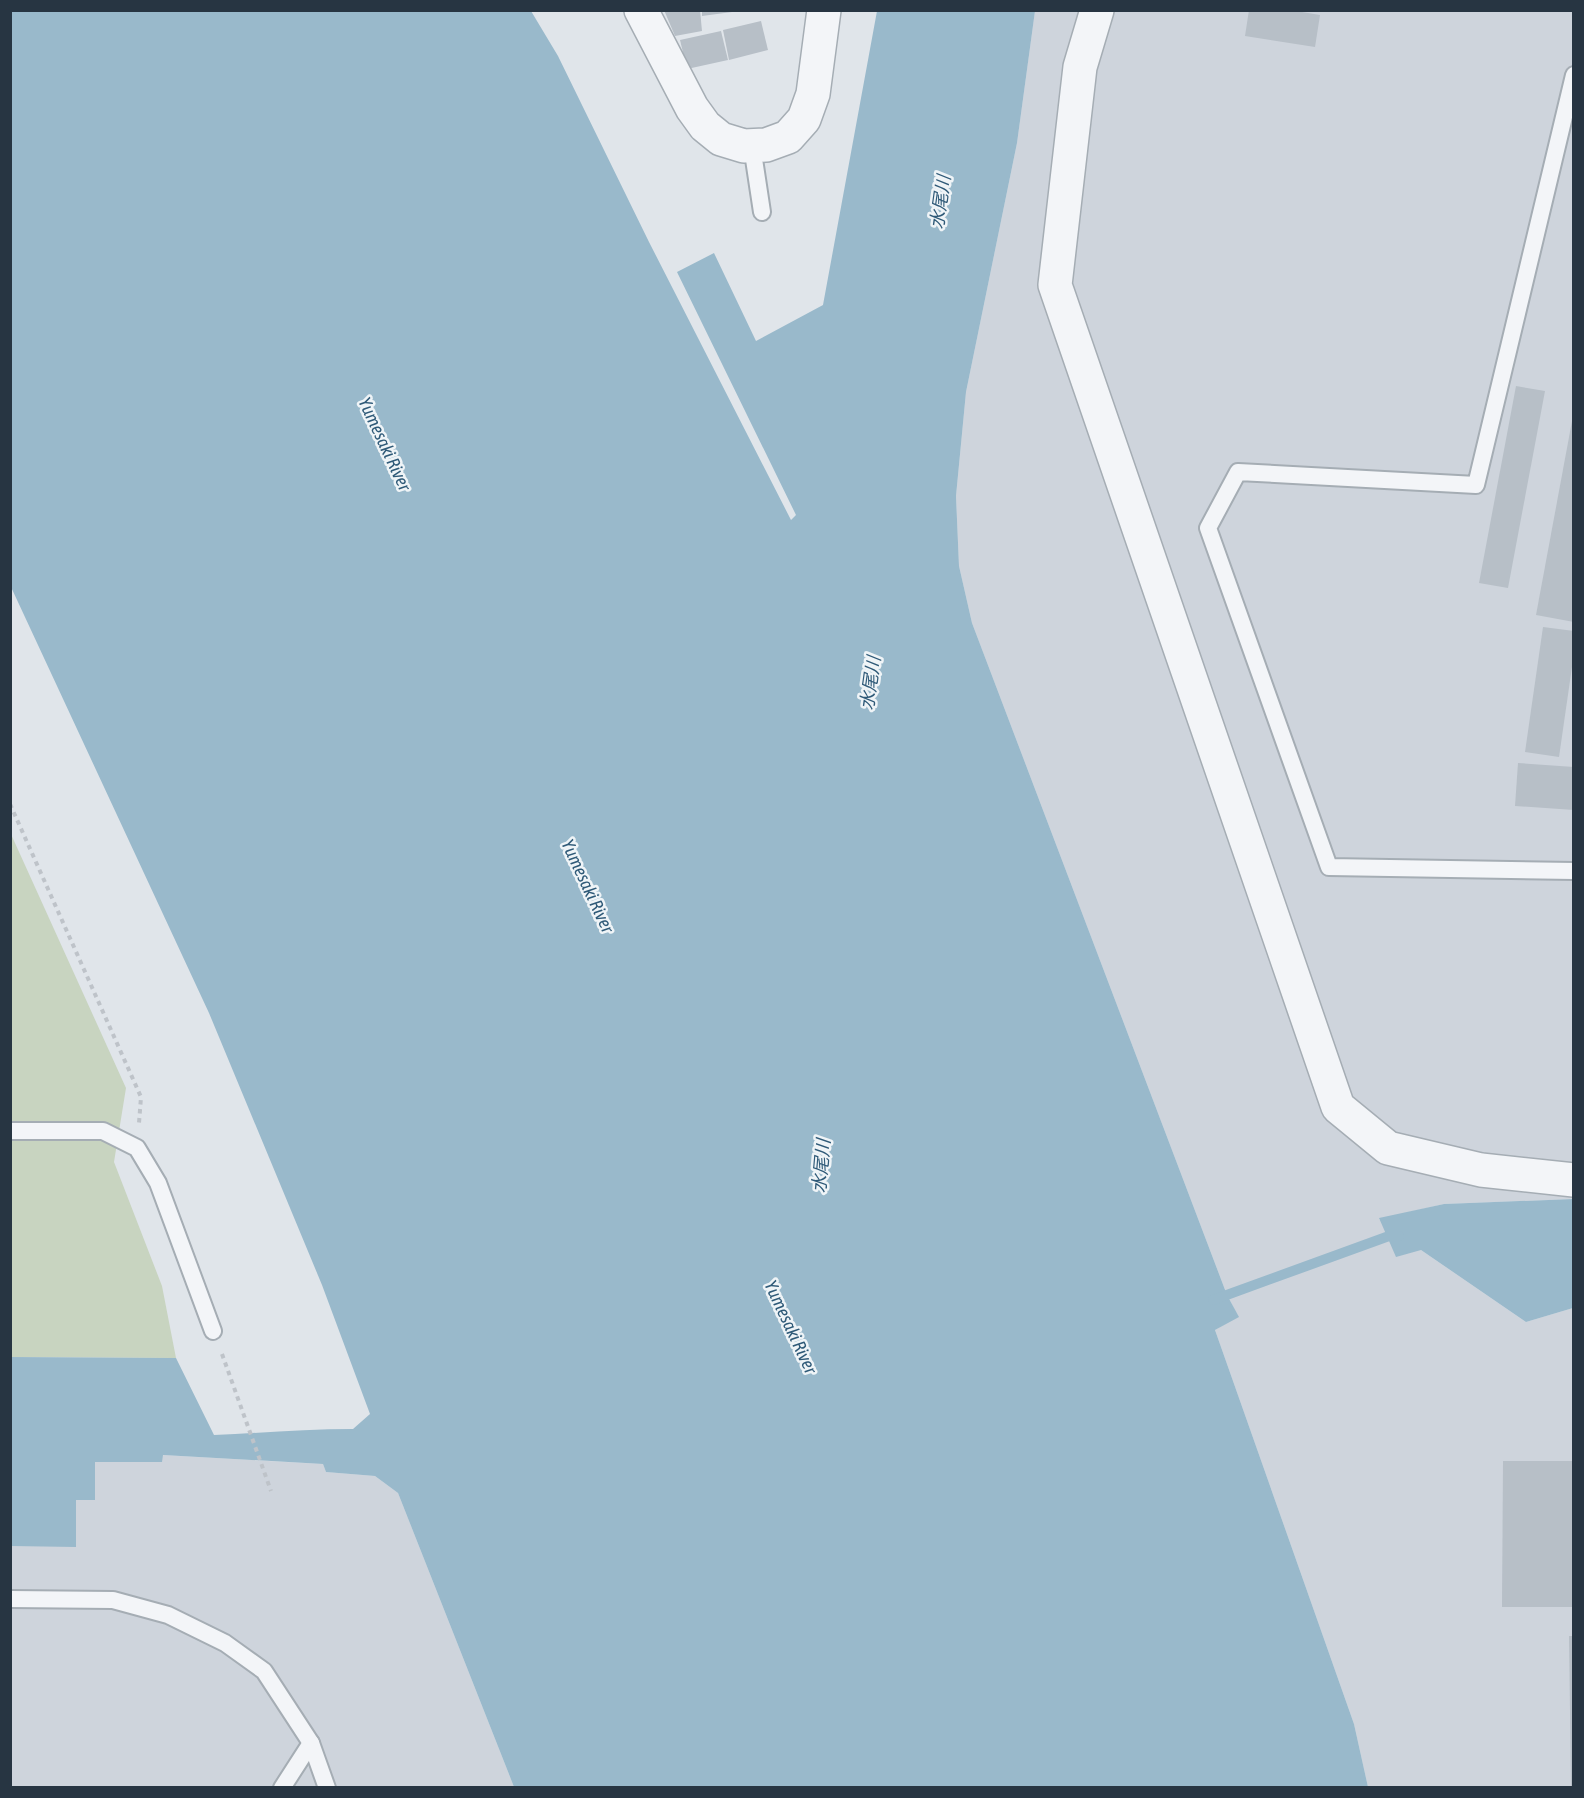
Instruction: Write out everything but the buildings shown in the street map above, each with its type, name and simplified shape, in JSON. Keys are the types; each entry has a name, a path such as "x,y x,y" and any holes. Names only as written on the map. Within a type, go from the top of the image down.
{"street":[{"path":"641,10 692,108 705,126 721,139 744,146 766,145 788,136 804,119 813,94 824,10"},
{"path":"1097,10 1080,67 1055,285 1338,1107 1388,1148 1481,1170 1574,1180"}],"lane":[{"path":"1574,75 1476,485 1238,472 1208,528 1329,867 1574,871"},
{"path":"752,146 762,212"},
{"path":"10,1131 103,1131 137,1148 158,1183 213,1331"},
{"path":"10,1599 113,1600 168,1616 225,1643 264,1671 311,1743 327,1788"},
{"path":"282,1788 311,1743"}],"path":[{"path":"10,804 141,1097 137,1148"},
{"path":"213,1331 271,1491"}],"shaded area":[{"path":"1035,11 1573,11 1573,1199 1444,1204 1379,1219 1526,1322 1573,1308 1573,1787 1368,1787 1354,1724 1215,1330 1238,1316 1227,1295 972,623 959,566 956,496 966,392 1017,143"},
{"path":"162,1455 323,1464 326,1472 375,1476 398,1493 514,1787 11,1788 11,1546 76,1546 76,1499 95,1462 161,1462"}],"green space":[{"path":"10,832 126,1088 114,1162 162,1286 176,1358 11,1357"}],"water":[{"path":"11,10 531,11 558,56 649,242 791,520 796,515 677,272 714,253 756,341 823,305 877,11 1035,11 1017,143 966,392 956,496 959,566 972,623 1227,1295 1239,1317 1215,1330 1354,1724 1368,1787 514,1787 398,1493 375,1476 326,1472 323,1464 163,1455 162,1462 95,1462 95,1500 76,1500 76,1547 11,1546 11,1357 176,1358 214,1435 353,1429 370,1414 322,1285 209,1013 11,587"},
{"path":"1573,1199 1573,1308 1526,1322 1421,1250 1396,1257 1379,1218 1444,1204"}],"waterway":[{"path":"1213,1300 1389,1236 1399,1236"}],"water label":[{"name":"水尾川","path":"940,202"},
{"name":"Yumesaki River","path":"385,444"},
{"name":"水尾川","path":"870,683"},
{"name":"Yumesaki River","path":"588,886"},
{"name":"水尾川","path":"821,1166"},
{"name":"Yumesaki River","path":"791,1327"}]}
